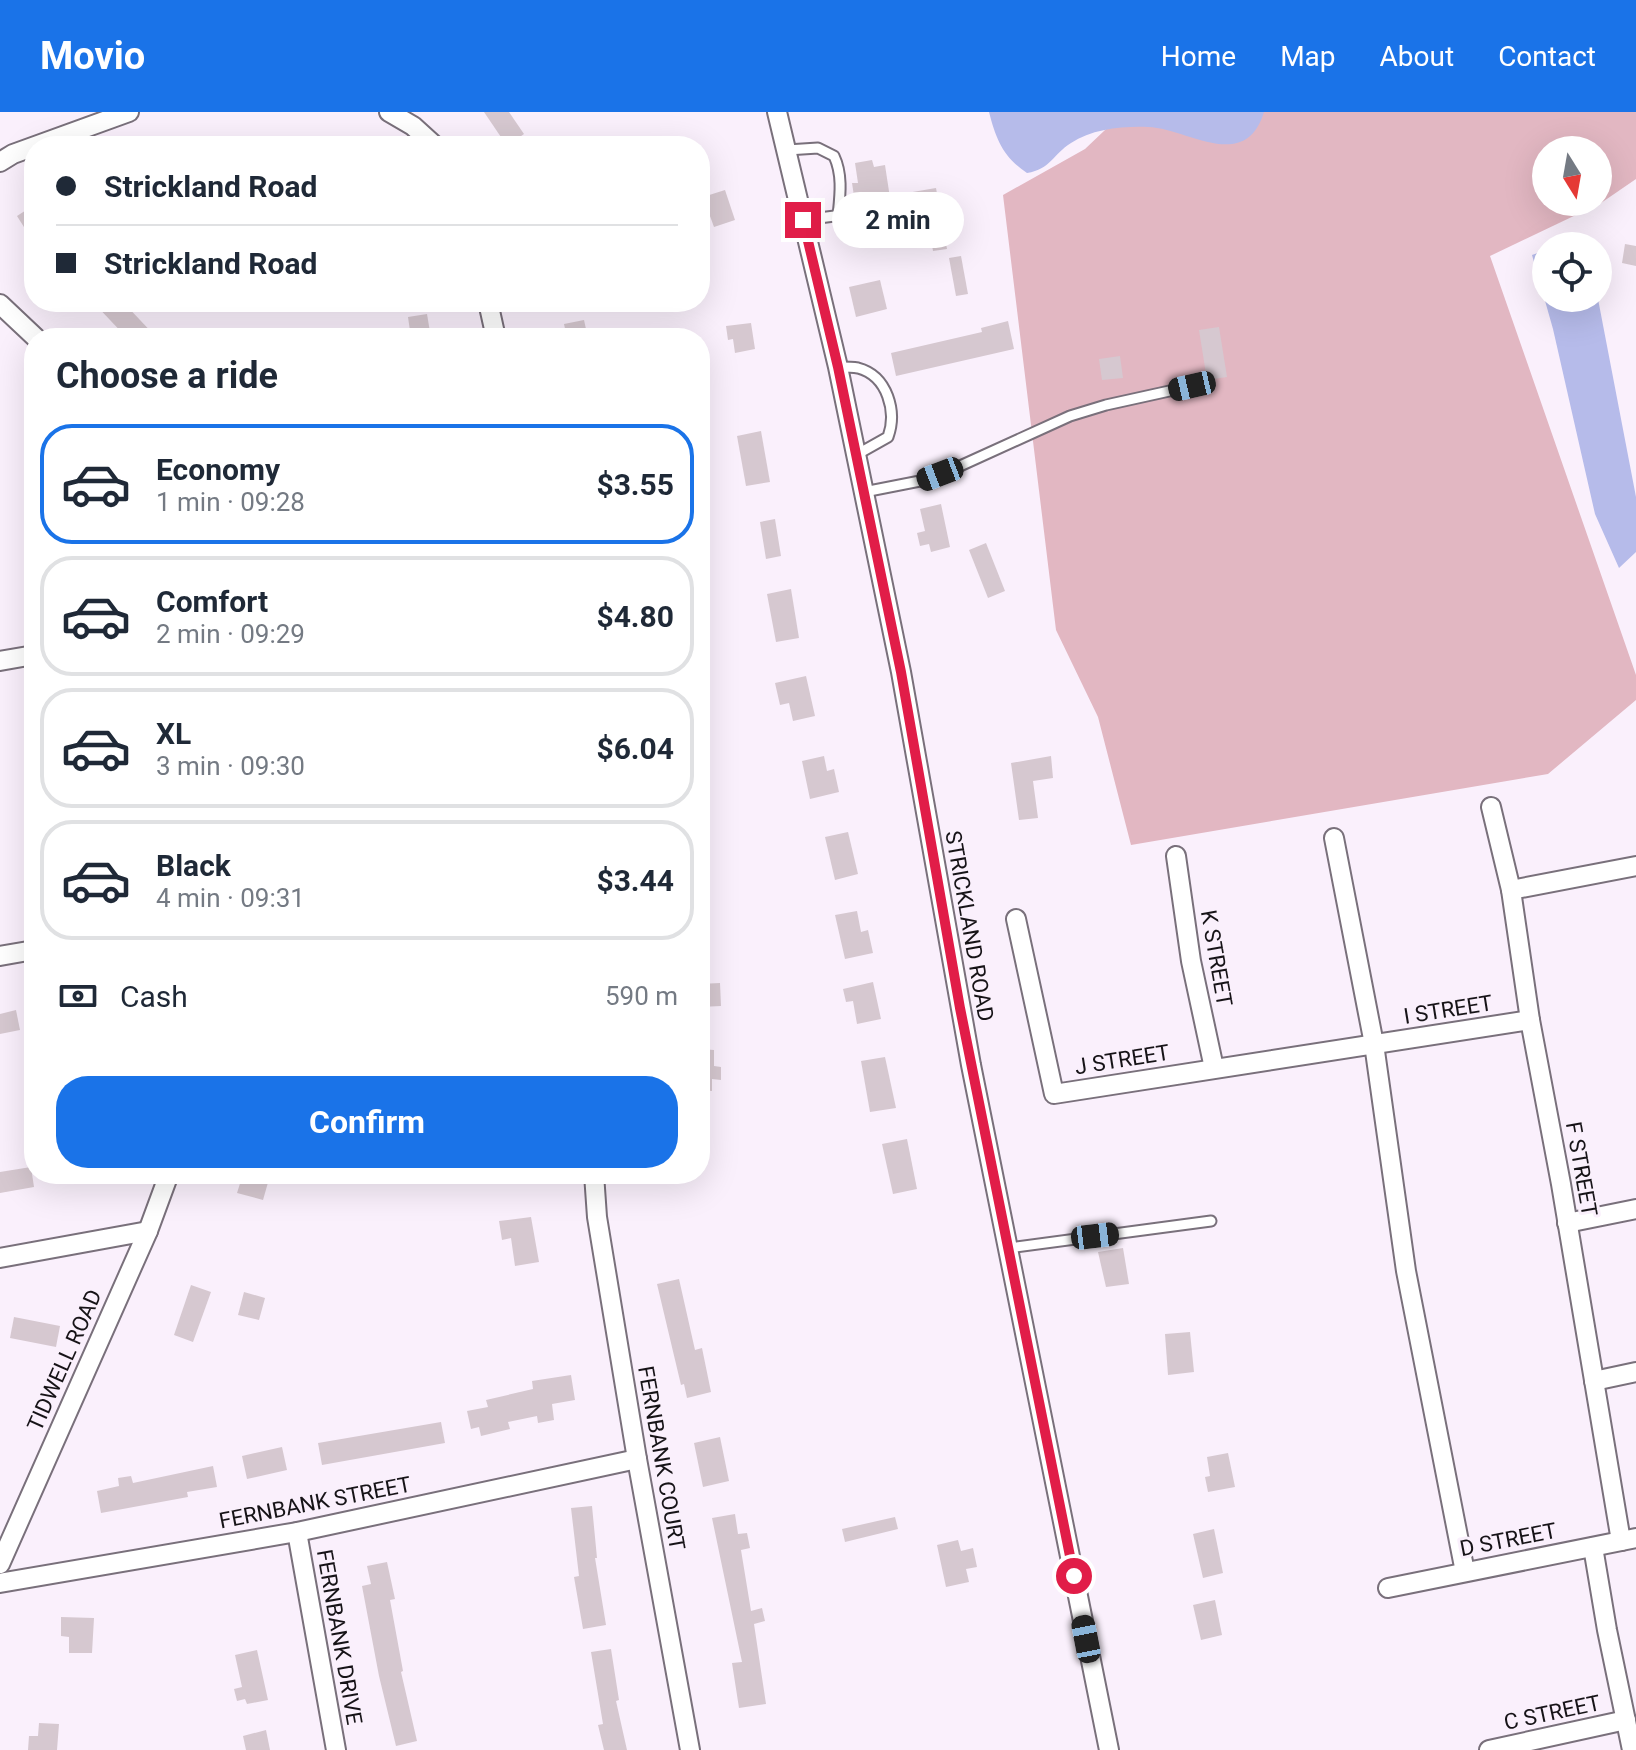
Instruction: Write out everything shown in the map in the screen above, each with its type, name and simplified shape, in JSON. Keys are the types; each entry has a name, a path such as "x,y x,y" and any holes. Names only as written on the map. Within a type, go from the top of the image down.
{"street":[{"path":"63,136 129,112"},
{"path":"389,112 424,136"},
{"name":"STRICKLAND ROAD","path":"777,112 838,367 901,672 960,1008 1109,1750"},
{"path":"0,162 24,150"},
{"path":"0,304 25,328"},
{"path":"0,661 24,657"},
{"name":"F STREET","path":"1491,807 1511,890 1530,1020 1594,1381 1628,1540"},
{"path":"1334,838 1374,1044 1406,1271 1465,1572"},
{"name":"K STREET","path":"1176,856 1191,961 1214,1068"},
{"path":"1511,890 1636,866"},
{"name":"J STREET","path":"1016,919 1054,1094 1374,1044"},
{"path":"0,956 24,952"},
{"name":"I STREET","path":"1374,1044 1530,1020"},
{"name":"TIDWELL ROAD","path":"0,1564 148,1231 165,1184"},
{"name":"FERNBANK COURT","path":"595,1184 597,1217 637,1459 690,1750"},
{"path":"1567,1223 1636,1209"},
{"path":"0,1258 148,1231"},
{"path":"1594,1381 1636,1372"},
{"name":"FERNBANK STREET","path":"0,1583 297,1532 637,1459"},
{"name":"FERNBANK DRIVE","path":"297,1532 336,1750"},
{"name":"D STREET","path":"1388,1588 1628,1540"},
{"path":"1593,1547 1632,1750"},
{"name":"C STREET","path":"1489,1750 1626,1720"}],"lane":[{"path":"787,150 818,148 834,156 840,181 838,216"},
{"path":"803,220 890,209"},
{"path":"838,367 860,369 875,378 892,401 888,437 856,455"},
{"path":"864,492 933,476 1070,416 1192,386"},
{"path":"1008,1248 1211,1221"}],"shaded area":[{"path":"1124,112 1636,112 1636,179 1612,195 1612,136 1532,136 1532,216 1574,216 1540,232 1532,232 1532,236 1490,256 1636,675 1636,700 1548,774 1131,845 1098,717 1056,630 1003,195 1085,149"}],"water":[{"path":"989,112 1264,112 1255,130 1243,141 1214,143 1148,127 1108,129 1079,138 1046,165 1027,173 1012,161 1002,147"},
{"path":"1548,312 1600,312 1636,497 1636,552 1619,568 1595,514"}],"building":[{"path":"484,112 509,112 524,134 500,136"},
{"path":"872,160 874,167 885,165 890,198 861,203 860,195 854,196 852,183 858,183 855,163"},
{"path":"936,188 947,249 933,251 927,215 899,219 895,195"},
{"path":"725,190 735,220 714,227 710,216 710,195"},
{"path":"24,211 24,227 17,216"},
{"path":"1625,244 1636,246 1636,266 1622,263"},
{"path":"961,256 968,294 956,296 949,258"},
{"path":"880,280 887,309 856,317 849,287"},
{"path":"102,312 132,312 148,328 118,328"},
{"path":"427,314 429,328 410,328 408,317"},
{"path":"584,320 586,328 565,328 564,324"},
{"path":"1008,321 1014,349 896,376 891,353 982,332 981,328"},
{"path":"751,323 755,349 735,353 733,339 728,340 726,326"},
{"path":"1219,327 1227,377 1207,380 1199,330"},
{"path":"1120,356 1123,378 1102,380 1099,359"},
{"path":"761,431 770,482 746,486 737,436"},
{"path":"941,504 950,547 931,552 929,544 920,546 917,533 925,531 920,509"},
{"path":"775,519 781,556 766,559 760,522"},
{"path":"986,543 1005,591 988,598 969,550"},
{"path":"791,589 799,638 776,642 767,594"},
{"path":"806,676 815,716 793,721 789,703 780,705 775,683"},
{"path":"824,756 827,771 834,769 839,792 810,799 802,761"},
{"path":"1051,756 1053,778 1033,781 1038,818 1019,820 1011,763"},
{"path":"848,832 858,874 835,880 825,837"},
{"path":"857,911 861,932 868,930 873,953 845,959 835,915"},
{"path":"873,982 881,1019 857,1024 853,1001 846,1002 843,989"},
{"path":"720,983 721,1006 710,1007 710,984"},
{"path":"16,1010 20,1030 0,1034 0,1014"},
{"path":"710,1050 714,1050 714,1066 721,1067 721,1080 712,1079 712,1091"},
{"path":"885,1057 896,1108 870,1112 861,1061"},
{"path":"907,1139 917,1189 893,1194 882,1144"},
{"path":"24,1168 24,1184 34,1184 34,1187 0,1193 0,1172"},
{"path":"240,1184 268,1184 263,1200 237,1193"},
{"path":"531,1217 539,1262 515,1266 511,1238 502,1240 499,1221"},
{"path":"1123,1248 1129,1284 1106,1287 1098,1252"},
{"path":"679,1279 695,1350 702,1348 711,1392 687,1398 684,1384 681,1385 657,1284"},
{"path":"191,1285 211,1292 193,1342 174,1335"},
{"path":"244,1292 265,1298 259,1320 238,1315"},
{"path":"14,1317 60,1326 56,1347 10,1338"},
{"path":"1190,1332 1194,1372 1168,1375 1165,1334"},
{"path":"571,1375 575,1400 552,1404 554,1420 538,1423 537,1416 508,1422 510,1429 481,1436 479,1427 471,1429 467,1411 488,1407 486,1400 533,1389 532,1381"},
{"path":"441,1422 445,1443 322,1465 318,1443"},
{"path":"720,1437 729,1481 703,1487 694,1443"},
{"path":"282,1447 287,1470 247,1479 242,1456"},
{"path":"1228,1453 1235,1487 1208,1492 1205,1477 1210,1476 1207,1457"},
{"path":"213,1466 217,1487 187,1492 188,1497 101,1513 97,1491 119,1486 118,1478 131,1476 133,1483"},
{"path":"592,1506 595,1558 606,1625 583,1629 574,1577 579,1576 571,1508"},
{"path":"735,1514 738,1534 747,1533 750,1548 741,1550 751,1611 762,1608 765,1621 754,1624 766,1704 739,1708 732,1663 742,1662 712,1518"},
{"path":"895,1517 898,1529 845,1542 842,1529"},
{"path":"1214,1529 1223,1573 1203,1578 1193,1534"},
{"path":"958,1540 961,1551 973,1548 977,1567 966,1569 969,1582 946,1587 937,1545"},
{"path":"387,1562 395,1599 390,1600 401,1672 417,1741 396,1746 362,1586 371,1584 367,1566"},
{"path":"1215,1600 1222,1635 1201,1640 1193,1605"},
{"path":"61,1617 94,1618 92,1653 69,1653 69,1637 61,1636"},
{"path":"611,1649 619,1700 616,1701 627,1750 604,1750 598,1725 603,1724 591,1652"},
{"path":"257,1650 268,1700 247,1704 245,1699 237,1701 234,1689 242,1687 235,1655"},
{"path":"39,1723 59,1724 57,1750 28,1750 29,1736 38,1736"},
{"path":"266,1730 270,1750 246,1750 243,1736"}],"route":[{"path":"803,220 838,367 901,672 960,1008 1074,1576"}]}
